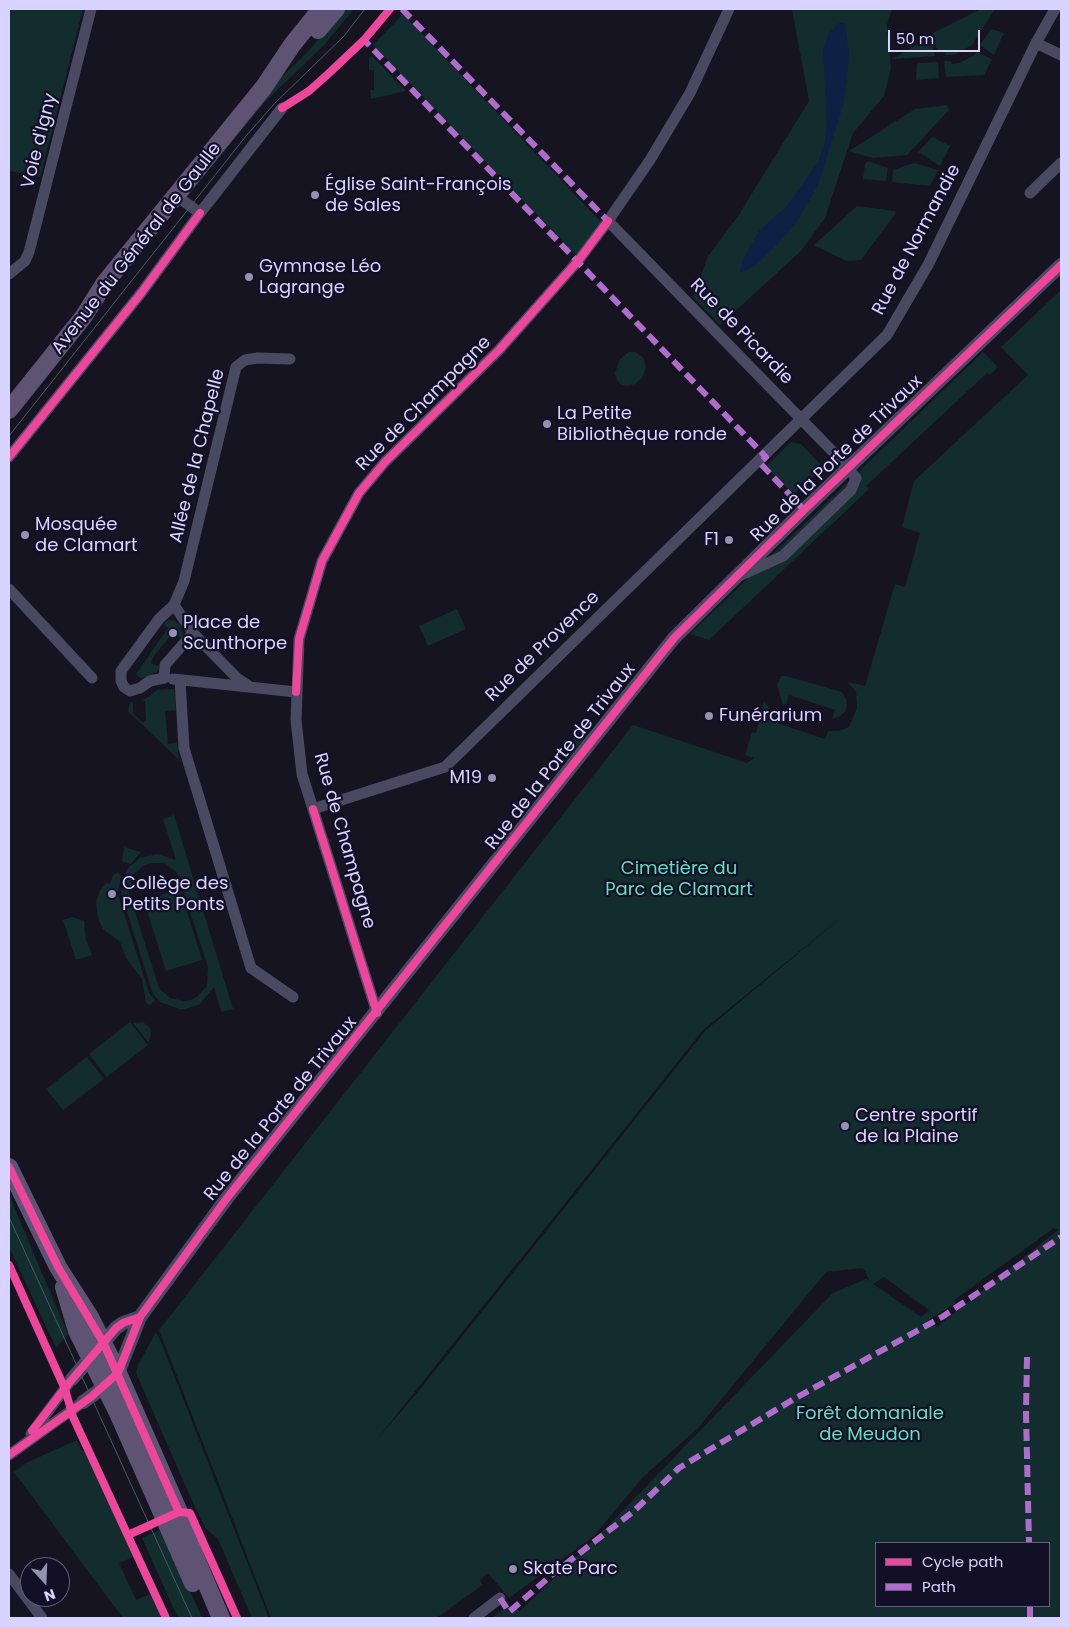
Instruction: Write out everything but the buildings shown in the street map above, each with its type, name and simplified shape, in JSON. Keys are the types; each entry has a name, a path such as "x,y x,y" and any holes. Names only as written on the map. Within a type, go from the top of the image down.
{"main road":[{"name":"Avenue du Général de Gaulle","path":"9,410 84,316 109,279 178,197 264,87 292,45 321,9"},
{"name":"Avenue du Général de Gaulle","path":"264,87 336,9"},
{"path":"9,1167 58,1267 103,1342 118,1373 179,1512 197,1562 221,1618"},
{"path":"58,1267 77,1331 146,1474 208,1618"}],"street":[{"name":"Voie d'Igny","path":"9,274 25,261 29,252 91,9"},
{"name":"Rue de Champagne","path":"377,1013 302,774 296,720 299,639 322,561 359,493 385,462 499,350 578,261 608,222 650,160 690,93 729,9"},
{"name":"Rue de Normandie","path":"764,454 887,335 928,265 1036,43 1055,9"},
{"path":"1036,43 1061,55"},
{"name":"Avenue du Général de Gaulle","path":"9,457 142,292 200,213 282,108"},
{"path":"1030,192 1061,163"},
{"path":"178,197 200,213"},
{"name":"Rue de Picardie","path":"608,222 848,468"},
{"name":"Rue de la Porte de Trivaux","path":"9,1455 25,1441 104,1387 118,1373 140,1317 227,1198 377,1013 670,644 848,468 1061,265"},
{"name":"Allée de la Chapelle","path":"174,605 184,581 236,367 245,360 258,358 290,359"},
{"name":"Rue de Provence","path":"313,809 445,767 764,454"},
{"path":"9,589 92,678"},
{"path":"249,686 237,678 193,633 174,605 159,619 121,671 121,682 124,687 130,690 140,688 150,681 164,678 296,692"},
{"path":"164,678 165,665 193,633"},
{"path":"180,680 184,748 251,968 293,997"},
{"name":"Rue de la Porte de Trivaux","path":"25,1441 103,1342 123,1323 140,1317"},
{"path":"9,1574 42,1618"},
{"path":"474,1618 500,1598"}],"green space":[{"path":"9,9 83,9 40,177 9,171"},
{"path":"344,9 354,9 325,44 264,103 194,188 192,186 276,82 307,53"},
{"path":"792,9 892,9 887,25 891,68 884,96 853,133 825,218 801,251 720,325 693,297 708,256 738,216 809,101"},
{"path":"981,9 995,9 972,45 954,55 945,55 944,51 940,52 935,46 933,33"},
{"path":"403,14 603,224 576,255 373,45"},
{"path":"991,29 1004,33 994,55 980,45"},
{"path":"931,37 935,56 892,59"},
{"path":"977,52 992,59 984,75 946,77 944,61 951,61 952,64 959,63"},
{"path":"371,56 406,91 371,99 370,90 374,90 374,70 369,70 369,59"},
{"path":"938,62 939,78 916,80 917,63"},
{"path":"947,105 949,110 907,155 873,158 849,151 915,109"},
{"path":"932,137 950,146 940,166 918,152"},
{"path":"868,161 888,168 886,181 863,179 865,164"},
{"path":"914,163 938,170 930,186 892,182 893,170"},
{"path":"857,206 895,211 896,213 861,260 846,261 814,245"},
{"path":"1061,290 1061,1618 492,1618 508,1606 520,1611 604,1530 833,1293 866,1279 870,1281 863,1268 826,1272 698,1428 643,1477 593,1537 509,1598 488,1573 480,1580 483,1585 436,1618 271,1618 159,1330 633,725 747,763 754,758 745,755 752,732 756,733 764,701 773,713 782,717 780,724 825,739 828,731 839,731 849,727 857,708 856,692 848,682 865,686 895,584 905,587 920,533 902,527 914,481 1028,375 1001,347","holes":["849,911 706,1030 418,1392 378,1438 703,1030","1054,1228 1058,1230 937,1327 927,1321 956,1303 954,1300","884,1277 929,1310 921,1317 873,1284"]},
{"path":"629,352 635,352 643,357 646,367 642,378 635,384 628,386 621,385 615,373 620,359"},
{"path":"983,352 998,367 990,375 987,373 866,486 869,489 709,640 690,634"},
{"path":"791,442 801,444 820,464 821,469 794,495 766,466"},
{"path":"457,609 466,629 428,646 419,626"},
{"path":"168,620 174,620 179,624 184,635 182,638 173,633 153,657 151,663 160,667 157,672 142,679 136,674 168,628 163,624"},
{"path":"781,676 842,692 847,701 846,711 832,719 835,710 789,695 786,704 783,705 777,685"},
{"path":"174,689 176,710 165,711 168,744 177,743 179,760 128,711 130,702 133,703 133,713 143,723 146,720 145,701 142,701 157,690"},
{"path":"585,732 590,736 571,760 568,748 570,741"},
{"path":"174,815 233,1009 221,1012 214,987 200,1004 185,1009 179,1009 160,1002 153,994 121,893 123,879 129,867 140,858 157,854 176,860 163,819","holes":["164,863 177,872 208,967 207,986 198,996 191,1000 184,1001 170,998 159,988 129,893 133,875 144,865"]},
{"path":"124,847 141,852 131,864 122,861"},
{"path":"118,872 121,876 118,894 149,993 155,1000 150,1005 146,1003 142,979 126,958 120,942 103,929 98,918 96,902 100,891 106,883 110,884 113,875"},
{"path":"180,889 202,960 166,971 144,901"},
{"path":"72,917 84,921 86,940 92,955 76,960 63,920"},
{"path":"130,1022 148,1045 107,1077 89,1054"},
{"path":"143,1022 150,1028 151,1036 148,1042 133,1023"},
{"path":"87,1057 104,1079 63,1110 46,1089"},
{"path":"9,1195 68,1334 56,1348 9,1247"},
{"path":"156,1332 269,1618 252,1618 218,1539 205,1528 136,1373 138,1365"},
{"path":"77,1440 82,1451 86,1450 136,1556 119,1563 136,1600 150,1594 154,1598 163,1617 123,1618 14,1472 28,1462"},
{"path":"163,1528 202,1618 178,1618 142,1538"}],"water":[{"path":"839,23 844,23 845,25 849,53 847,79 843,105 818,185 799,218 779,243 757,264 746,271 740,272 743,260 759,231 787,206 818,162 824,146 827,126 823,49 829,33"}],"tram line":[{"path":"9,436 246,136 275,103 344,36 365,9"},
{"path":"9,1217 192,1618"}],"marked path":[{"path":"402,9 608,221"},
{"path":"361,43 364,40 369,45 766,457 760,463 804,510"},
{"path":"500,1598 509,1612 554,1573 634,1511 679,1468 794,1399 942,1317 1061,1237"},
{"path":"1027,1357 1026,1414 1029,1542"},
{"path":"1030,1607 1030,1618"}],"cycle path":[{"path":"282,108 309,91 327,75 364,40 390,9"},
{"path":"9,457 142,292 200,213"},
{"path":"296,692 299,639 322,561 359,493 385,462 499,350 578,261 608,221"},
{"path":"9,1455 91,1397 118,1373 140,1317 227,1198 674,638 804,510 1061,265"},
{"path":"313,809 377,1013"},
{"path":"9,1167 58,1267 103,1342 179,1512"},
{"path":"9,1265 65,1389 73,1417 166,1618"},
{"path":"32,1431 69,1383 116,1328 123,1323 140,1317"},
{"path":"128,1535 179,1512 190,1513 237,1618"}],"place":[{"name":"Église Saint-François de Sales","path":"315,195"},
{"name":"Gymnase Léo Lagrange","path":"249,277"},
{"name":"La Petite Bibliothèque ronde","path":"547,424"},
{"name":"Mosquée de Clamart","path":"25,535"},
{"name":"F1","path":"729,540"},
{"name":"Place de Scunthorpe","path":"173,633"},
{"name":"Funérarium","path":"709,716"},
{"name":"M19","path":"492,778"},
{"name":"Collège des Petits Ponts","path":"112,894"},
{"name":"Centre sportif de la Plaine","path":"845,1126"},
{"name":"Skate Parc","path":"513,1569"}],"park label":[{"name":"Cimetière du Parc de Clamart","path":"679,880"},
{"name":"Forêt domaniale de Meudon","path":"870,1424"}]}
